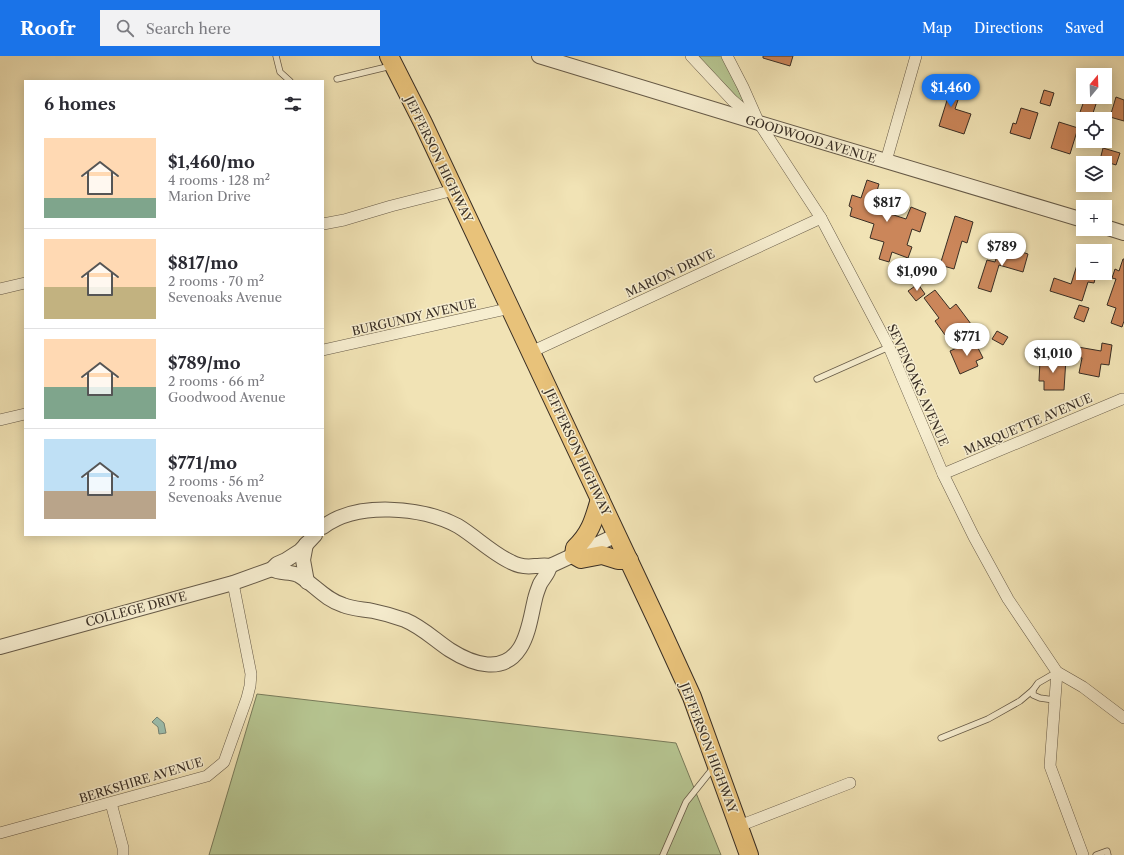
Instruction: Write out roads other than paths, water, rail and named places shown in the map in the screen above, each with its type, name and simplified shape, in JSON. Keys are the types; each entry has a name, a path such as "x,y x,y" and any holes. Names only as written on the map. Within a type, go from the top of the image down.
{"main road":[{"name":"JEFFERSON HIGHWAY","path":"396,63 692,697 749,855"},
{"path":"600,499 592,526 586,537 574,548 574,555 581,559 602,555 618,560 629,560"}],"street":[{"name":"GOODWOOD AVENUE","path":"539,56 886,162 1076,218"},
{"name":"SEVENOAKS AVENUE","path":"691,56 732,100 759,123 821,218 889,347 943,474 974,537 1008,599 1057,672 1083,687 1124,718"},
{"path":"728,56 759,123"},
{"path":"886,162 916,56"},
{"path":"324,224 344,220 454,190"},
{"name":"MARION DRIVE","path":"531,352 821,218"},
{"path":"1112,229 1124,233"},
{"path":"0,289 24,283"},
{"name":"BURGUNDY AVENUE","path":"324,350 511,308"},
{"name":"MARQUETTE AVENUE","path":"943,474 1123,399"},
{"path":"0,420 24,414"},
{"path":"324,526 334,519 359,512 383,510 417,511 456,526 511,562 529,566 550,566 617,535"},
{"path":"308,582 303,560 310,540"},
{"name":"COLLEGE DRIVE","path":"0,647 233,583 272,569 277,564 294,556 310,540"},
{"path":"272,569 278,572 289,572 296,574 332,602 343,606 395,616 415,625 463,658 473,662 496,665 514,656 520,648 525,638 536,594 540,585 548,574 550,566"},
{"name":"BERKSHIRE AVENUE","path":"0,833 207,776 224,762 247,698 251,674 233,583"},
{"path":"1057,672 1050,766 1084,855"},
{"path":"739,826 850,783"},
{"path":"111,803 123,848 123,855"}],"lane":[{"path":"276,56 280,72 288,80"},
{"path":"337,79 396,63"},
{"path":"818,379 889,347"},
{"path":"941,738 988,719 1020,701 1033,690 1038,683 1057,672"},
{"path":"1033,690 1033,695 1040,698 1054,700"},
{"path":"662,855 686,802 716,763"},
{"path":"1096,855 1107,851 1108,855"}]}
